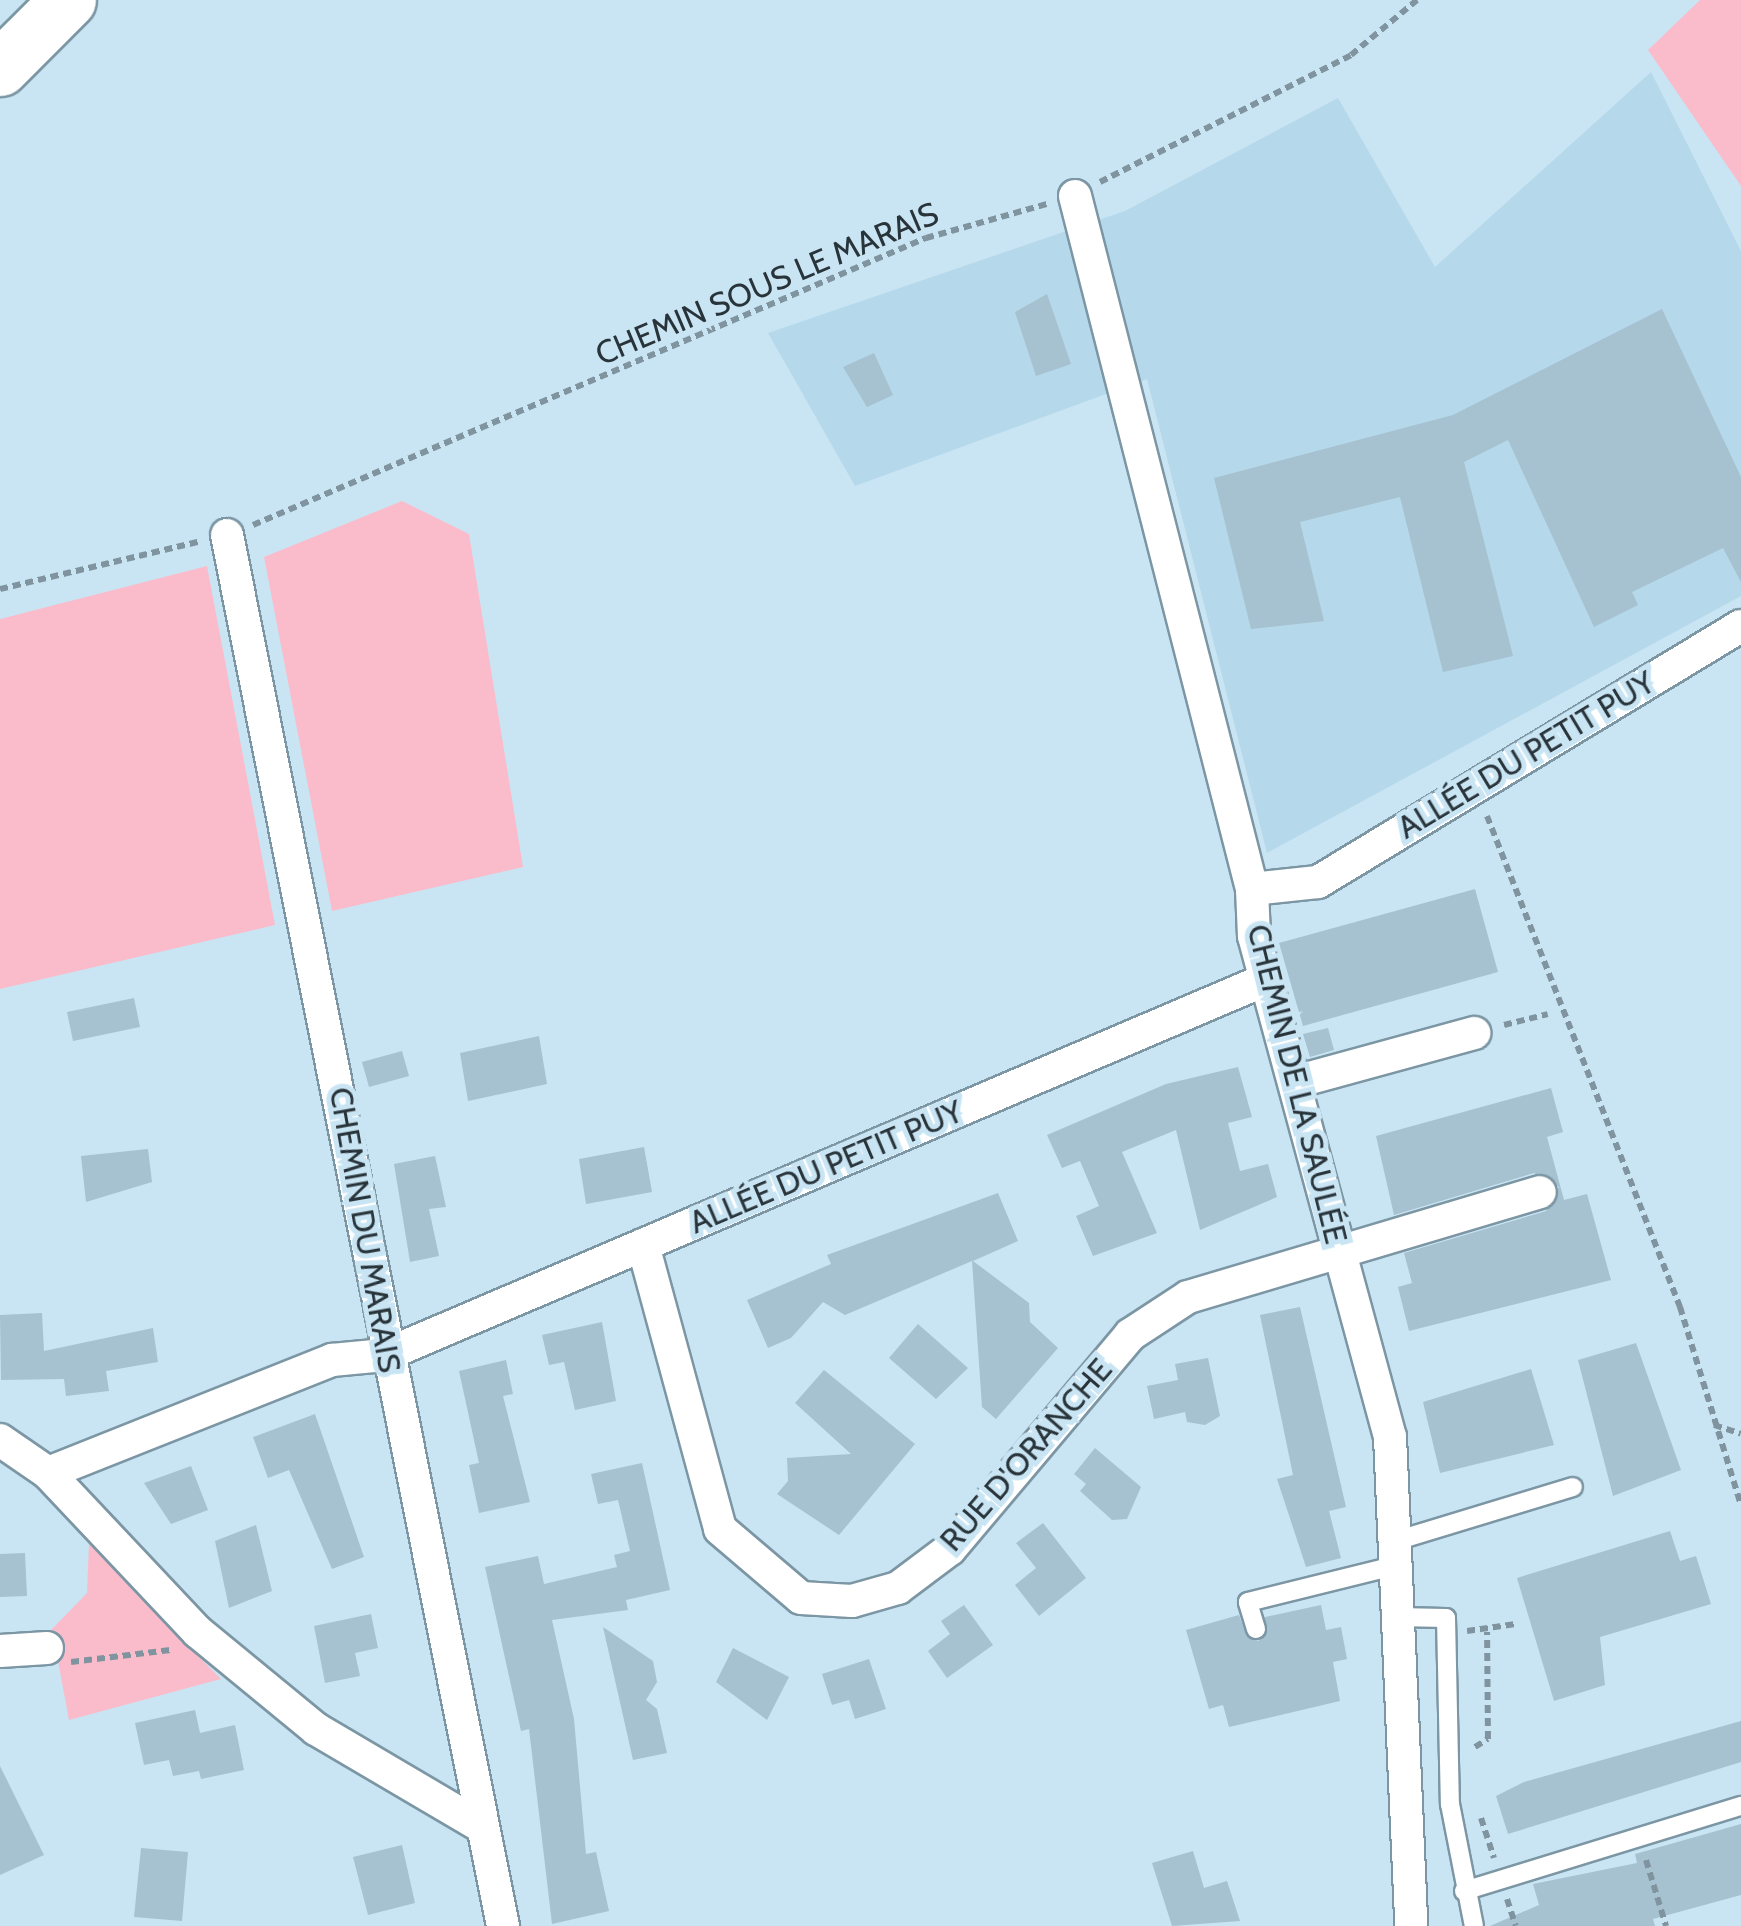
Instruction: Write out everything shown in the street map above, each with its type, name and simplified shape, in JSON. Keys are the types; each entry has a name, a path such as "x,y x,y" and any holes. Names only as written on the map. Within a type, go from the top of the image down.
{"highway":[{"path":"0,68 68,0"}],"street":[{"name":"CHEMIN DE LA SAULÉE","path":"1076,196 1252,889 1267,979 1390,1437 1410,1926"},
{"name":"CHEMIN DU MARAIS","path":"228,535 372,1234 385,1354 478,1825 503,1926"},
{"name":"ALLÉE DU PETIT PUY","path":"1252,889 1318,882 1473,783 1741,626"},
{"name":"ALLÉE DU PETIT PUY","path":"48,1472 332,1360 385,1354 1267,979"},
{"path":"1295,1082 1474,1033"},
{"name":"RUE D'ORANCHE","path":"642,1245 720,1530 802,1598 852,1601 898,1588 950,1549 1130,1335 1188,1298 1338,1247 1540,1192"},
{"path":"0,1440 48,1472 209,1640 316,1729 478,1825"},
{"path":"0,1651 47,1648"}],"lane":[{"path":"1256,1629 1248,1602 1574,1487"},
{"path":"1398,1617 1446,1618 1450,1804 1464,1891 1474,1926"},
{"path":"1464,1891 1741,1806"}],"path":[{"name":"CHEMIN SOUS LE MARAIS","path":"0,589 228,535 652,362 926,238 1076,196 1351,55 1417,0"},
{"path":"1473,783 1680,1307 1741,1505"},
{"path":"1474,1033 1548,1014"},
{"path":"1714,1425 1741,1434"},
{"path":"1446,1629 1487,1632 1514,1624"},
{"path":"1474,1761 1475,1744 1488,1739 1487,1632"},
{"path":"47,1648 53,1662 118,1662 209,1640"},
{"path":"1479,1811 1516,1926"},
{"path":"1639,1837 1666,1926"}],"shaded area":[{"path":"1700,0 1741,0 1741,186 1648,50"},
{"path":"1651,72 1741,251 1741,596 1267,853 1147,379 855,486 768,333 1125,211 1338,98 1435,267"},
{"path":"402,501 469,534 523,867 332,911 264,557"},
{"path":"207,566 275,925 0,989 0,619"},
{"path":"89,1543 221,1679 69,1720 52,1629 87,1593"}],"building":[{"path":"1047,294 1071,364 1036,376 1015,312"},
{"path":"1662,309 1741,477 1741,582 1723,548 1632,592 1638,605 1594,627 1508,440 1464,462 1513,656 1443,672 1400,497 1300,522 1324,621 1251,629 1214,478 1453,415"},
{"path":"874,353 893,395 867,407 843,367"},
{"path":"1475,889 1498,972 1303,1026 1279,943"},
{"path":"134,998 140,1027 73,1041 67,1012"},
{"path":"1328,1028 1334,1050 1310,1057 1303,1034"},
{"path":"539,1036 547,1084 468,1101 460,1053"},
{"path":"402,1051 409,1076 369,1087 362,1062"},
{"path":"1238,1067 1252,1117 1228,1123 1240,1171 1268,1164 1277,1197 1200,1230 1176,1130 1122,1152 1157,1233 1093,1256 1076,1216 1099,1206 1080,1161 1062,1168 1047,1135 1166,1084"},
{"path":"1551,1088 1563,1132 1547,1137 1564,1200 1587,1194 1611,1280 1409,1331 1398,1287 1412,1283 1404,1253 1546,1211 1559,1187 1534,1173 1394,1215 1376,1136"},
{"path":"644,1147 652,1192 586,1204 579,1159"},
{"path":"148,1149 152,1182 86,1202 81,1156"},
{"path":"435,1156 446,1207 429,1209 439,1256 410,1262 394,1164"},
{"path":"998,1193 1018,1241 973,1261 1029,1303 1030,1322 1058,1348 996,1419 982,1407 972,1261 845,1315 823,1302 791,1338 768,1348 747,1300 831,1264 827,1255"},
{"path":"1300,1307 1346,1507 1329,1511 1341,1558 1306,1567 1277,1479 1293,1475 1260,1315"},
{"path":"42,1313 44,1351 153,1328 158,1362 106,1371 109,1391 66,1396 64,1379 1,1380 0,1315"},
{"path":"602,1322 616,1401 575,1410 564,1362 549,1365 542,1335"},
{"path":"918,1324 968,1368 936,1399 889,1358"},
{"path":"1636,1343 1681,1470 1613,1496 1578,1360"},
{"path":"1208,1358 1220,1416 1205,1425 1187,1422 1185,1412 1154,1419 1147,1386 1178,1380 1175,1364"},
{"path":"506,1360 513,1394 503,1396 530,1502 479,1513 469,1465 479,1463 459,1371"},
{"path":"1531,1369 1554,1445 1440,1473 1423,1402"},
{"path":"824,1370 915,1444 839,1535 777,1494 788,1481 787,1458 851,1454 795,1403"},
{"path":"315,1414 364,1557 332,1569 289,1470 268,1478 253,1437"},
{"path":"1095,1448 1141,1487 1127,1519 1112,1520 1080,1491 1086,1484 1074,1474"},
{"path":"642,1463 670,1590 626,1600 628,1610 552,1620 574,1719 586,1854 596,1852 609,1911 552,1924 529,1729 521,1731 485,1567 538,1556 544,1584 617,1567 614,1555 630,1551 618,1500 598,1504 591,1474"},
{"path":"191,1466 208,1510 171,1524 144,1483"},
{"path":"1043,1523 1086,1578 1039,1616 1015,1585 1036,1568 1016,1543"},
{"path":"256,1525 272,1591 229,1608 215,1541"},
{"path":"1670,1531 1680,1561 1696,1556 1711,1604 1600,1637 1605,1685 1554,1701 1517,1578"},
{"path":"25,1553 27,1596 0,1597 0,1554"},
{"path":"964,1605 993,1645 947,1678 928,1651 950,1634 941,1621"},
{"path":"1321,1605 1326,1630 1341,1627 1347,1659 1333,1662 1340,1701 1229,1727 1223,1705 1209,1709 1186,1630 1239,1615 1247,1637 1259,1641 1265,1617"},
{"path":"371,1614 378,1648 355,1653 360,1676 325,1683 314,1626"},
{"path":"603,1627 653,1661 657,1682 646,1700 657,1709 667,1753 633,1760"},
{"path":"733,1648 789,1677 767,1720 716,1682"},
{"path":"869,1659 886,1709 855,1719 849,1700 832,1705 822,1674"},
{"path":"195,1710 200,1733 235,1725 244,1770 201,1779 199,1771 173,1776 169,1760 144,1765 135,1723"},
{"path":"1741,1721 1741,1762 1508,1834 1496,1796 1524,1782"},
{"path":"0,1766 44,1855 0,1875"},
{"path":"1741,1824 1741,1895 1653,1919 1655,1926 1490,1926 1539,1905 1533,1884 1637,1863 1635,1854"},
{"path":"402,1845 415,1903 368,1915 353,1857"},
{"path":"141,1848 188,1852 182,1921 134,1917"},
{"path":"1193,1851 1204,1888 1227,1881 1240,1921 1172,1926 1152,1863"}]}
